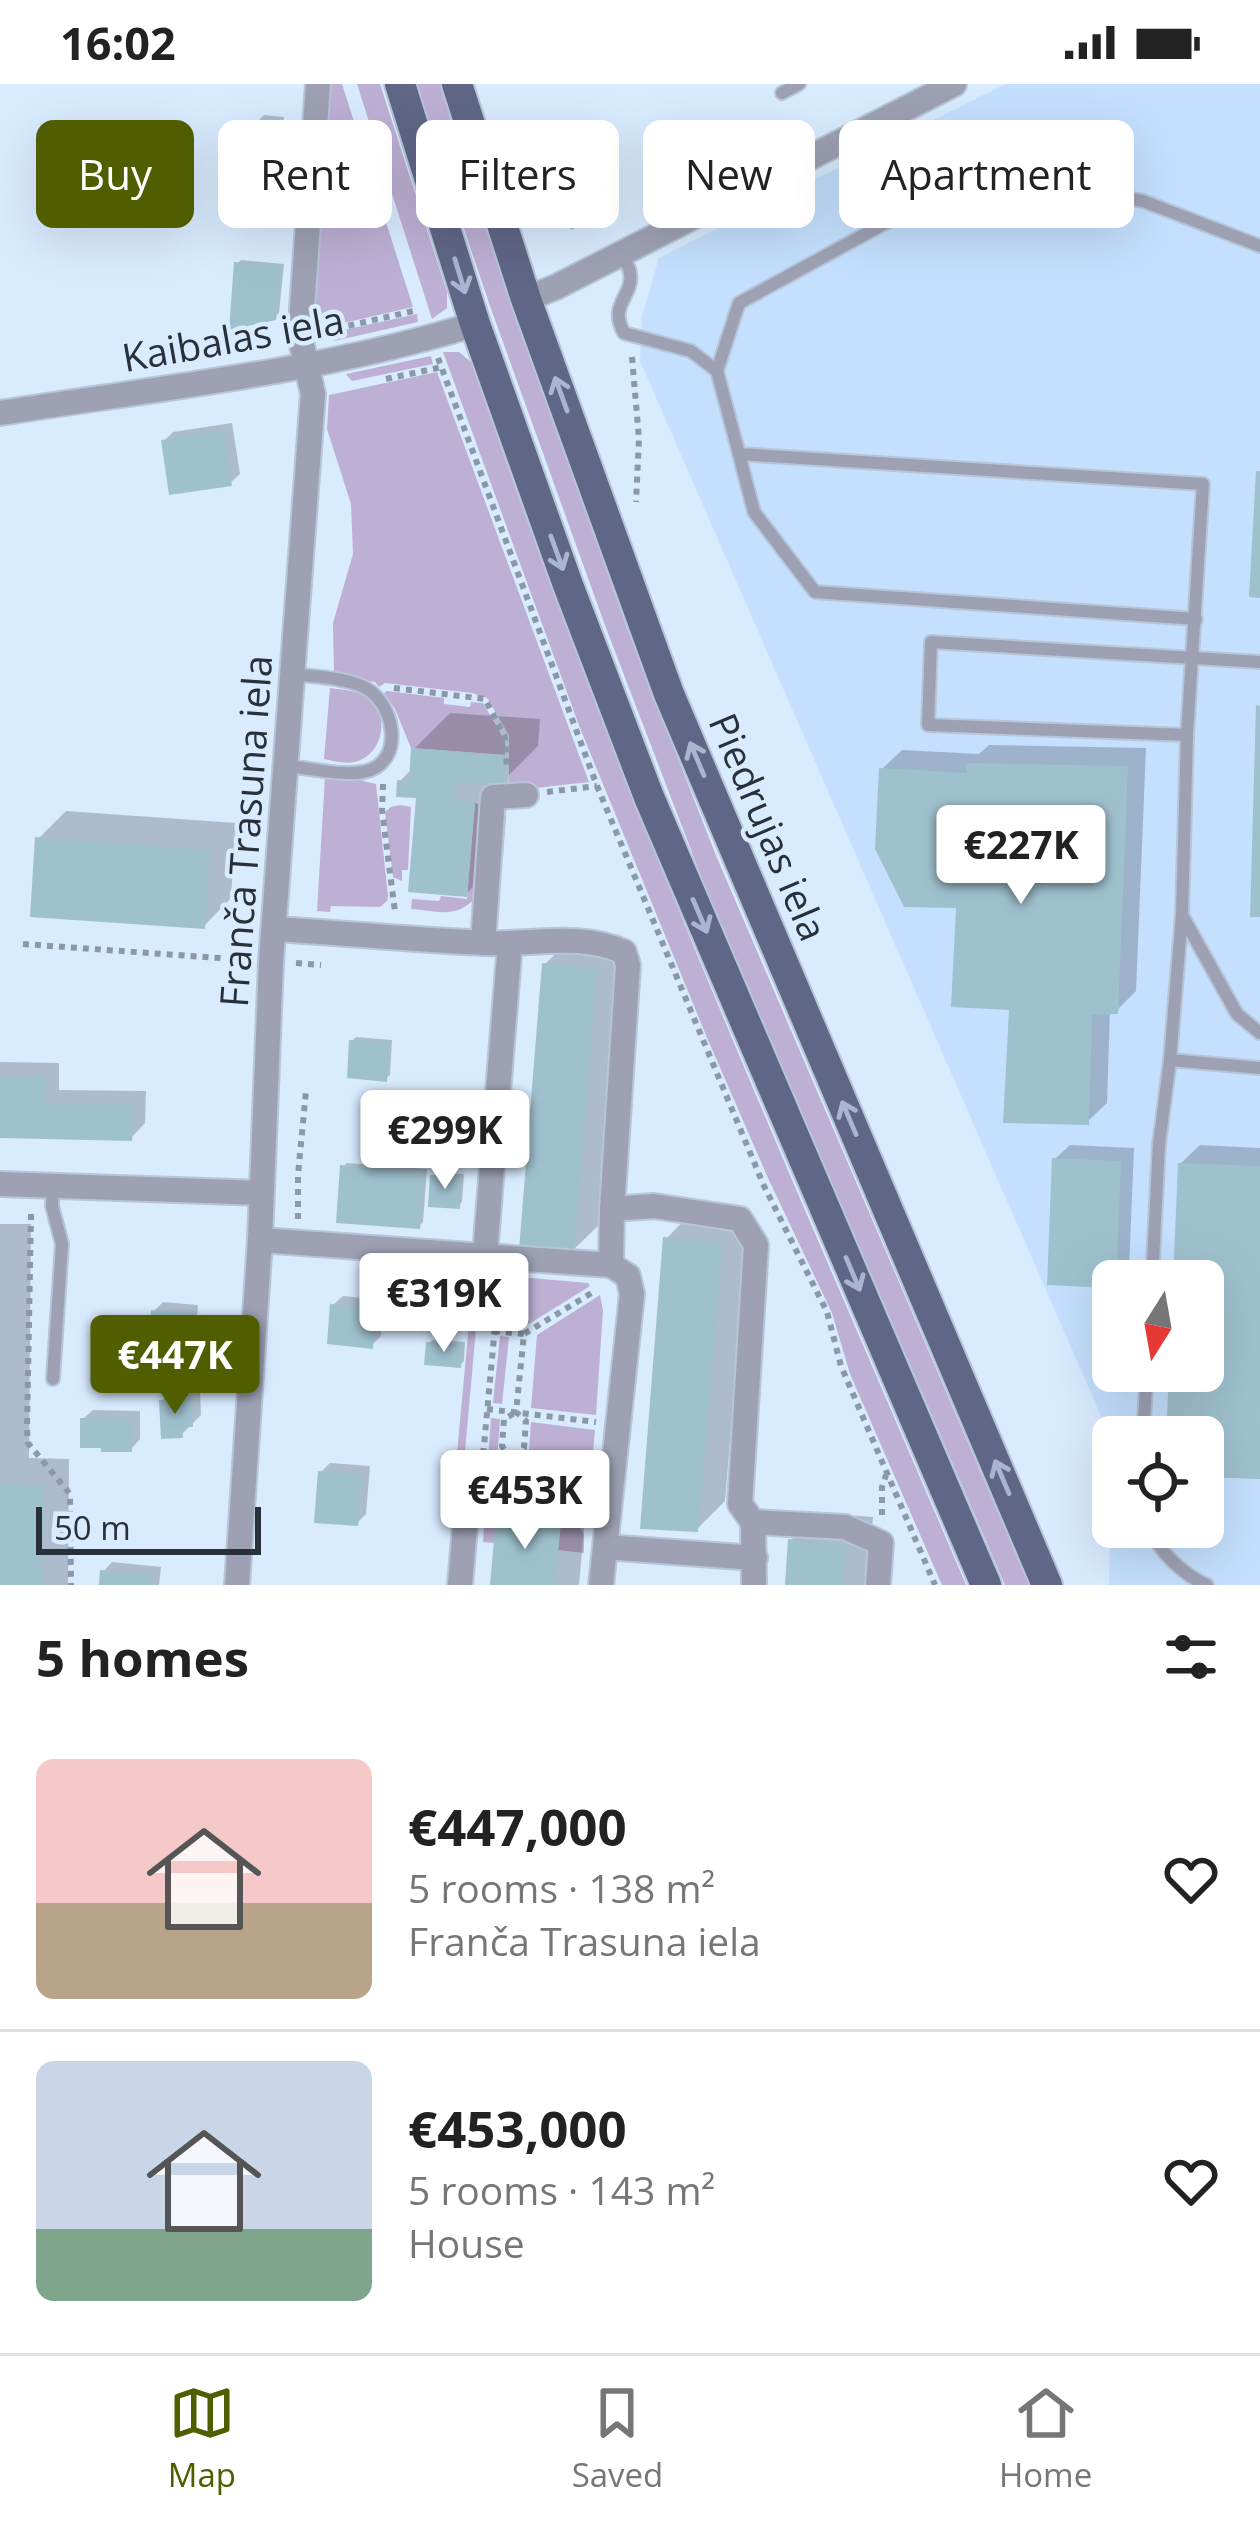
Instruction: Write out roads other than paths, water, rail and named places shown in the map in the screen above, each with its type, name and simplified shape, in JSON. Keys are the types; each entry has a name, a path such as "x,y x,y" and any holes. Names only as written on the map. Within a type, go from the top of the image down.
{"main road":[{"path":"400,84 475,324 649,797 986,1585"},
{"name":"Piedrujas iela","path":"457,84 526,299 669,694 1047,1585"}],"street":[{"name":"Franča Trasuna iela","path":"237,1585 274,929 313,394 300,337 318,84"},
{"path":"526,299 954,84"},
{"name":"Kaibalas iela","path":"0,413 308,366 475,324"},
{"path":"483,943 493,797 515,796"},
{"path":"274,929 510,944 547,939 608,945 623,952 628,965 605,1264"},
{"path":"493,1255 510,944"},
{"path":"0,1184 260,1192"},
{"path":"612,1209 654,1206 740,1219 756,1245 740,1504 753,1522 754,1585"},
{"path":"260,1240 605,1264 628,1276 632,1294 601,1585"},
{"path":"460,1585 466,1504 480,1500 608,1512"},
{"path":"753,1522 845,1527 881,1543 878,1585"},
{"path":"605,1547 755,1558"}],"lane":[{"path":"782,93 800,84"},
{"path":"1196,619 815,592 754,512 717,371 739,303 977,172 1143,201 1260,246"},
{"path":"622,252 631,274 617,321 624,333 691,351 717,371"},
{"path":"739,454 1203,484 1181,914 1153,1260"},
{"path":"1187,735 928,725 931,642 1260,662"},
{"path":"286,766 359,773 387,757 392,740 388,712 362,685 293,674"},
{"path":"1181,914 1237,1014 1260,1033"},
{"path":"1170,1060 1260,1068"},
{"path":"52,1186 62,1244 52,1379"},
{"path":"1163,1548 1191,1579 1207,1585"}]}
